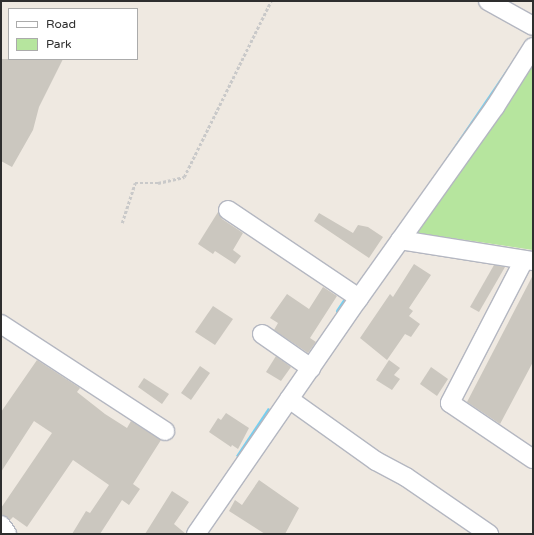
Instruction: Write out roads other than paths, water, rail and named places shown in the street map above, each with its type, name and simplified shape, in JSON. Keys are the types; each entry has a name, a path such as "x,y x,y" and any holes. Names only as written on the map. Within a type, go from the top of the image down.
{"street":[{"path":"488,1 533,26"},
{"path":"196,534 359,298 495,107 533,47"},
{"path":"228,210 359,298"},
{"path":"400,240 529,260 450,403 531,452"},
{"path":"1,324 166,431"},
{"path":"262,334 311,368"},
{"path":"289,399 376,461 406,477 489,534"},
{"path":"1,525 6,534"}],"water":[{"path":"528,38 529,39 402,227 400,226"},
{"path":"268,408 270,409 238,457 236,456"}],"waterway":[{"path":"338,311 344,302"}]}
